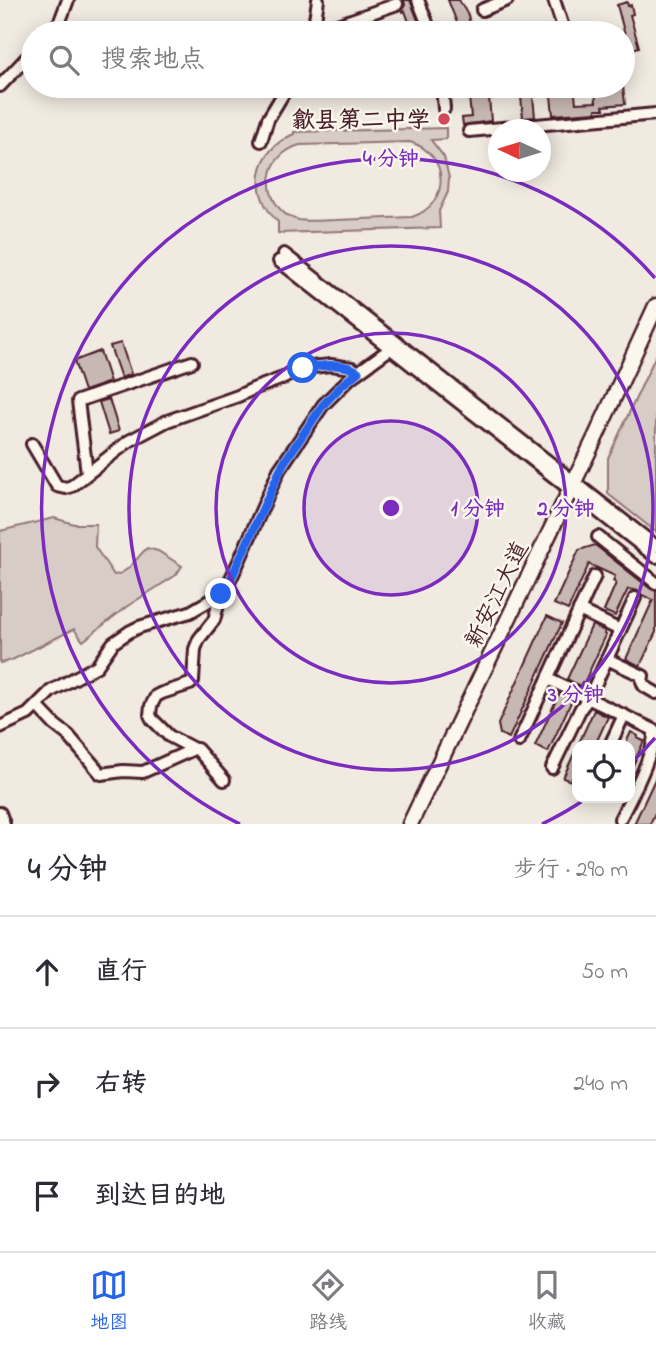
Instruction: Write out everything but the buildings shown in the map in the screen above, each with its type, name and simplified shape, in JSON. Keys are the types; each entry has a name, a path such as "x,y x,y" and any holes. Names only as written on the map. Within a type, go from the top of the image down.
{"main road":[{"name":"新安江大道","path":"419,824 576,489 656,306"},
{"name":"新安江大道","path":"410,824 656,328"}],"street":[{"path":"60,21 68,0"},
{"path":"315,21 318,0"},
{"path":"418,0 427,21"},
{"path":"482,10 507,0"},
{"path":"554,0 562,21"},
{"path":"348,21 397,4"},
{"path":"0,86 21,64"},
{"path":"261,141 268,119 281,98"},
{"path":"443,98 444,110"},
{"path":"469,131 656,114"},
{"path":"656,546 576,489 390,349 281,258 576,489 656,557"},
{"path":"0,727 27,714 51,691 97,666 113,643 129,632 190,612 217,597 227,587 283,464 323,405 342,385 390,349"},
{"path":"87,473 78,401 192,362"},
{"path":"32,444 57,486 68,488 129,441 161,424 238,396 299,369 331,365 352,368 358,372"},
{"path":"598,537 656,583"},
{"path":"519,741 595,576"},
{"path":"217,597 214,620 199,639 195,649 193,681 156,696 150,710 152,719 169,736 197,749 224,780"},
{"path":"552,768 580,708 589,698 635,598"},
{"path":"579,610 620,629"},
{"path":"607,659 643,676 644,686 656,693"},
{"path":"548,679 654,730 656,737 653,757 620,819"},
{"path":"37,706 55,726 68,735 101,774 143,772 194,749"},
{"path":"612,740 624,715"},
{"path":"0,813 4,824"}],"shaded area":[{"path":"446,128 446,139 431,140 444,157 449,178 448,192 439,211 440,228 278,233 278,222 268,211 262,198 260,173 271,150 294,132","holes":["410,142 433,157 441,179 434,201 425,211 412,217 298,220 279,208 272,196 270,181 275,164 285,152 300,145"]},
{"path":"656,355 656,532 608,494 608,458"},
{"path":"54,518 74,524 96,524 95,547 114,575 128,568 147,548 158,551 182,566 176,575 126,607 83,641 74,629 12,660 0,663 0,531"}],"place":[{"name":"歙县第二中学","path":"444,119"}],"route":[{"path":"221,594 227,587 279,470 323,405 358,372 352,368 331,365 303,368"}]}
